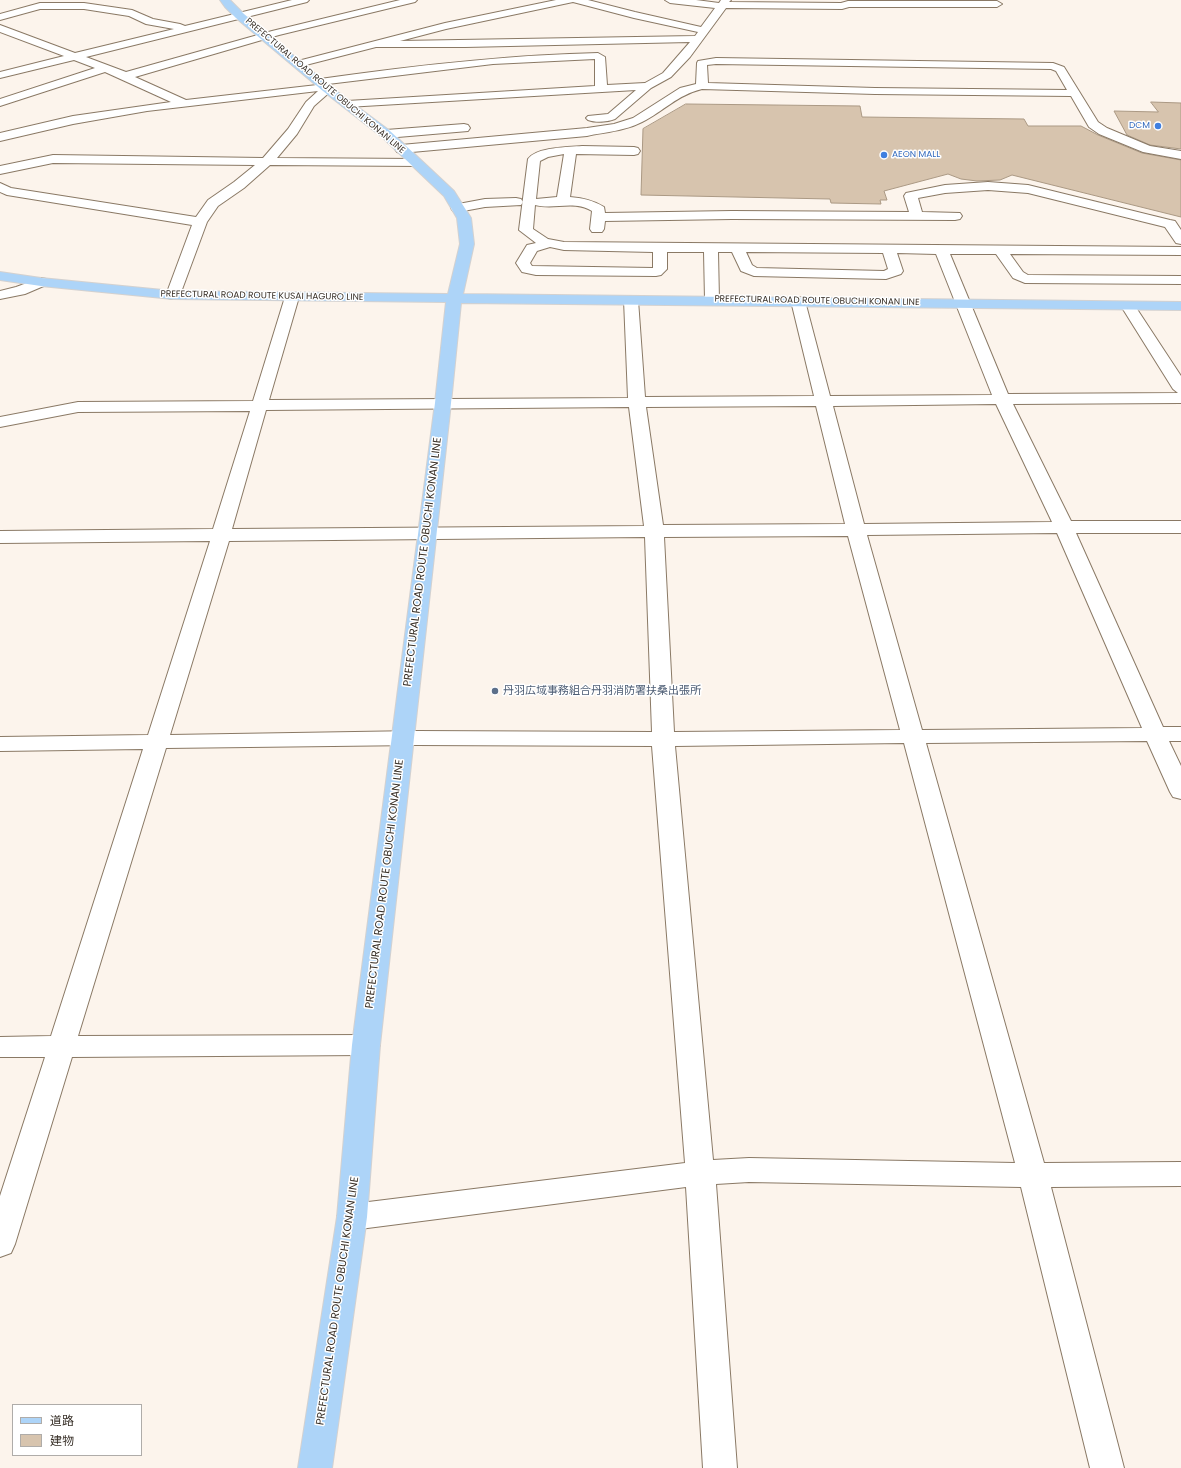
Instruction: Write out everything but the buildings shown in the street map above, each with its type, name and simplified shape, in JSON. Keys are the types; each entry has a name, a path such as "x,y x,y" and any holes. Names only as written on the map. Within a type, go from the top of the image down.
{"main road":[{"name":"PREFECTURAL ROAD ROUTE OBUCHI KONAN LINE","path":"225,0 228,5 240,16 324,86 386,134 449,194 464,218 467,244 454,299 443,403 426,534 366,1045 352,1217 315,1468"},
{"name":"PREFECTURAL ROAD ROUTE KUSAI HAGURO LINE","path":"0,276 41,282 173,295 454,299"},
{"name":"PREFECTURAL ROAD ROUTE OBUCHI KONAN LINE","path":"454,299 712,300 1181,306"}],"street":[{"path":"0,75 304,0"},
{"path":"125,76 276,33 412,0"},
{"path":"224,36 293,59 371,44 445,26 570,0"},
{"path":"577,0 700,34"},
{"path":"670,0 842,6 848,4 932,2 997,4"},
{"path":"85,15 102,10 120,2"},
{"path":"0,17 39,3 84,6 132,13 150,22 190,28 210,33"},
{"path":"580,119 610,117 649,85 667,75 686,55 724,3"},
{"path":"0,28 106,68 183,103"},
{"path":"371,44 465,44 700,34"},
{"path":"0,137 73,120 183,103 324,86 378,74 568,56 600,57 601,86 604,89"},
{"path":"702,86 702,62 716,61 1053,66 1060,69 1093,124 1103,131 1147,149 1181,155"},
{"path":"0,103 106,68"},
{"path":"347,104 649,85 684,90"},
{"path":"173,295 200,222 213,204 239,186 268,160 293,131 310,104 324,86"},
{"path":"0,170 53,159 268,160 409,156 567,144 609,128 637,120 684,90 702,86 875,91 1074,93"},
{"path":"386,134 479,127"},
{"path":"563,202 567,144"},
{"path":"634,151 559,151 541,154 534,159 526,230 544,242 564,246 1181,251"},
{"path":"917,217 911,196 945,189 988,186 1028,189 1170,224 1181,240"},
{"path":"0,187 7,192 200,222"},
{"path":"945,189 955,216 971,249"},
{"path":"458,208 485,203 516,202"},
{"path":"539,202 583,203 594,206 598,210 596,246"},
{"path":"598,217 732,215 955,216"},
{"path":"551,243 532,248 523,263 527,269 536,271 656,272 660,269 660,247"},
{"path":"711,248 712,300"},
{"path":"737,248 746,268 754,272 886,275 896,271 889,249"},
{"path":"941,249 1002,399 1064,526 1154,734 1181,792"},
{"path":"1000,250 1018,275 1025,278 1181,280"},
{"path":"0,295 20,291 41,282"},
{"path":"0,1244 221,535 292,297"},
{"path":"631,300 637,403 654,531 663,739 700,1173 720,1468"},
{"path":"798,301 856,530 911,735 1033,1175 1107,1468"},
{"path":"1128,306 1181,389"},
{"path":"0,422 78,407 260,404 637,403 823,400 1181,398"},
{"path":"0,537 856,530 1064,526 1181,527"},
{"path":"0,744 416,738 663,739 911,735 1181,734"},
{"path":"0,1047 366,1045"},
{"path":"352,1217 700,1173 749,1170 1033,1175 1181,1174"}],"place":[{"name":"DCM","path":"1158,126"},
{"name":"AEON MALL","path":"884,155"},
{"name":"丹羽広域事務組合丹羽消防署扶桑出張所","path":"495,691"}]}
